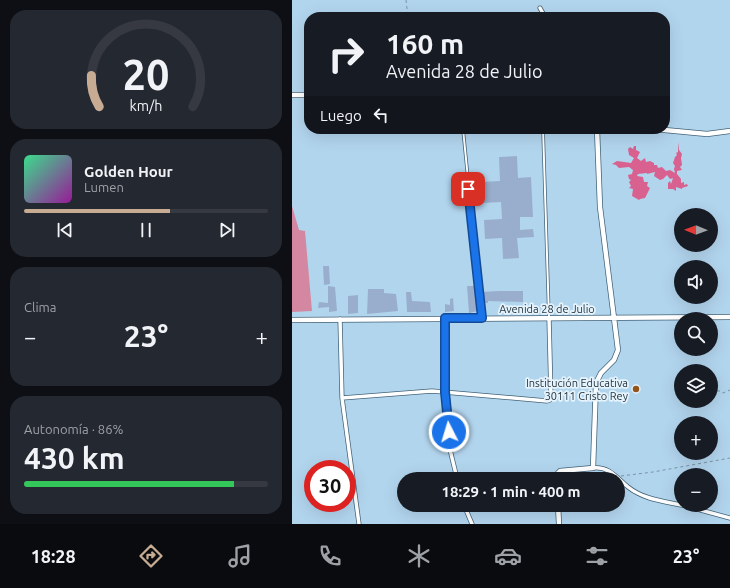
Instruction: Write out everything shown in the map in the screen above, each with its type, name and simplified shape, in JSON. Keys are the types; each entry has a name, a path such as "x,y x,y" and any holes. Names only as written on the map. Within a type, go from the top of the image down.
{"street":[{"path":"540,8 542,12"},
{"path":"292,95 304,95"},
{"path":"670,131 707,134 730,131"},
{"path":"593,468 596,383 600,373 614,360 618,350 600,207 597,134"},
{"name":"Avenida 28 de Julio","path":"292,320 730,317"},
{"path":"445,318 445,392 450,448 455,472"},
{"path":"342,398 432,391 547,401 550,400 549,318"},
{"path":"340,319 342,398 359,524"},
{"path":"559,472 601,468 609,472"},
{"path":"625,484 637,493 660,501 674,504"},
{"path":"467,512 472,524"},
{"path":"558,512 559,524"},
{"path":"707,512 730,518"}],"lane":[{"path":"464,134 482,318"},
{"path":"543,134 549,318"}],"path":[{"path":"406,0 407,12"},
{"path":"718,391 723,393 730,390"},
{"path":"625,475 654,472 730,458"}],"shaded area":[{"path":"678,142 679,150 682,154 682,165 680,167 682,170 677,171 677,174 681,179 681,183 684,182 684,185 687,184 688,186 682,189 676,187 676,191 673,189 668,189 668,183 670,181 671,184 673,178 670,179 667,175 660,180 654,176 655,172 638,174 637,176 643,177 644,182 648,182 647,186 650,188 645,198 639,200 632,196 633,189 629,188 631,186 629,182 631,180 629,179 628,175 632,174 633,170 629,167 619,168 612,164 617,161 631,163 634,158 629,155 628,149 630,147 633,149 634,146 636,146 636,150 640,152 637,158 641,161 645,158 646,162 650,161 654,163 654,165 657,165 658,168 662,167 666,171 670,170 675,173 675,166 673,163 677,155 676,153 678,152"},
{"path":"292,206 299,230 305,231 312,311 292,312"}],"building":[{"path":"517,156 518,178 531,177 533,217 520,217 520,230 533,229 534,237 517,238 519,258 503,259 502,238 485,239 484,220 502,219 501,202 482,203 481,182 500,181 499,157"},
{"path":"323,266 329,266 330,284 324,285"},
{"path":"328,286 335,287 337,311 329,312 329,307 318,308 319,302 328,303"},
{"path":"467,286 476,286 478,311 469,313"},
{"path":"368,289 384,289 384,293 396,294 398,311 367,314"},
{"path":"523,291 523,302 488,301 488,303 483,303 482,292"},
{"path":"406,292 411,292 412,301 430,302 431,312 407,312"},
{"path":"358,295 358,313 348,314 348,296"},
{"path":"453,298 454,311 445,312 445,304 450,305 450,299"}],"place":[{"name":"Institución Educativa 30111 Cristo Rey","path":"636,389"}],"route":[{"path":"449,432 445,392 445,318 482,318 468,189"}]}
